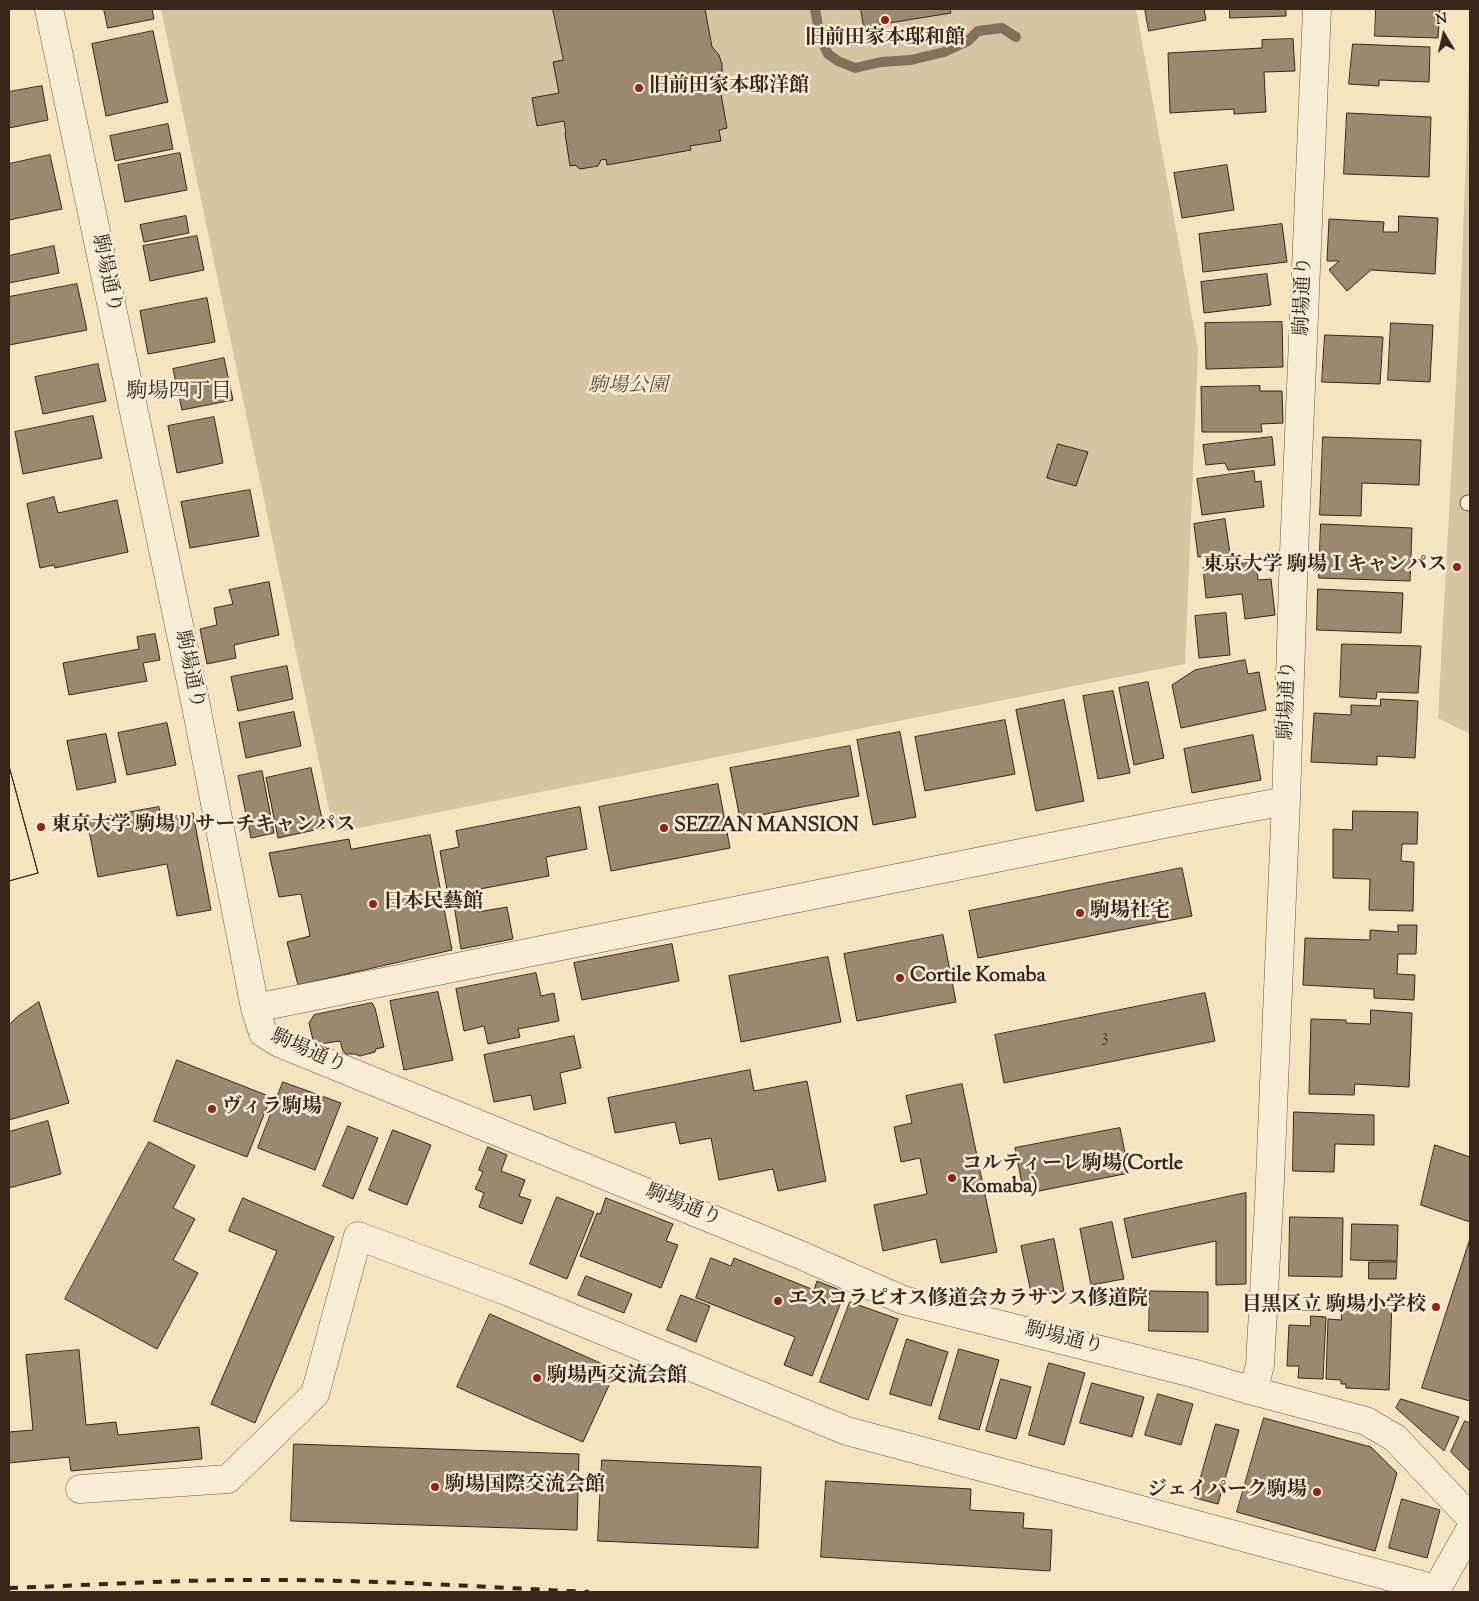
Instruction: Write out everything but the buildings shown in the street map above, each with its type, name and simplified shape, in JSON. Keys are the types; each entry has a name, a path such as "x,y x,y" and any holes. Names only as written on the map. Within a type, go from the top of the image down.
{"street":[{"name":"駒場通り","path":"49,9 195,701 255,1008 263,1033 278,1043 780,1247 903,1300 1192,1373 1366,1421 1396,1438 1470,1517"},
{"name":"駒場通り","path":"1253,1391 1260,1365 1269,1194 1317,9"},
{"path":"255,1008 1286,801"},
{"path":"80,1489 228,1478 315,1394 358,1236 509,1292 847,1431 1436,1591 1470,1530"}],"green space":[{"name":"駒場公園","path":"161,9 1136,9 1198,350 1185,664 334,833"},
{"path":"1470,9 1470,734 1438,718 1461,275"}],"waterway":[{"path":"815,9 820,37 828,54 838,61 855,68 881,62 911,60 944,52 968,41 978,31 1002,28 1016,37"}],"railway":[{"path":"9,1588 175,1581 313,1580 589,1592"}],"place":[{"name":"旧前田家本邸和館","path":"885,20"},
{"name":"旧前田家本邸洋館","path":"639,88"},
{"name":"東京大学 駒場Ⅰキャンパス","path":"1457,567"},
{"name":"東京大学 駒場リサーチキャンパス","path":"41,827"},
{"name":"SEZZAN MANSION","path":"664,828"},
{"name":"日本民藝館","path":"373,904"},
{"name":"駒場社宅","path":"1080,913"},
{"name":"Cortile Komaba","path":"900,978"},
{"name":"ヴィラ駒場","path":"212,1109"},
{"name":"コルティーレ駒場(Cortle Komaba)","path":"952,1178"},
{"name":"エスコラピオス修道会カラサンス修道院","path":"778,1301"},
{"name":"目黒区立 駒場小学校","path":"1436,1307"},
{"name":"駒場西交流会館","path":"537,1378"},
{"name":"駒場国際交流会館","path":"435,1487"},
{"name":"ジェイパーク駒場","path":"1317,1492"}],"district":[{"name":"駒場四丁目","path":"179,393"}]}
